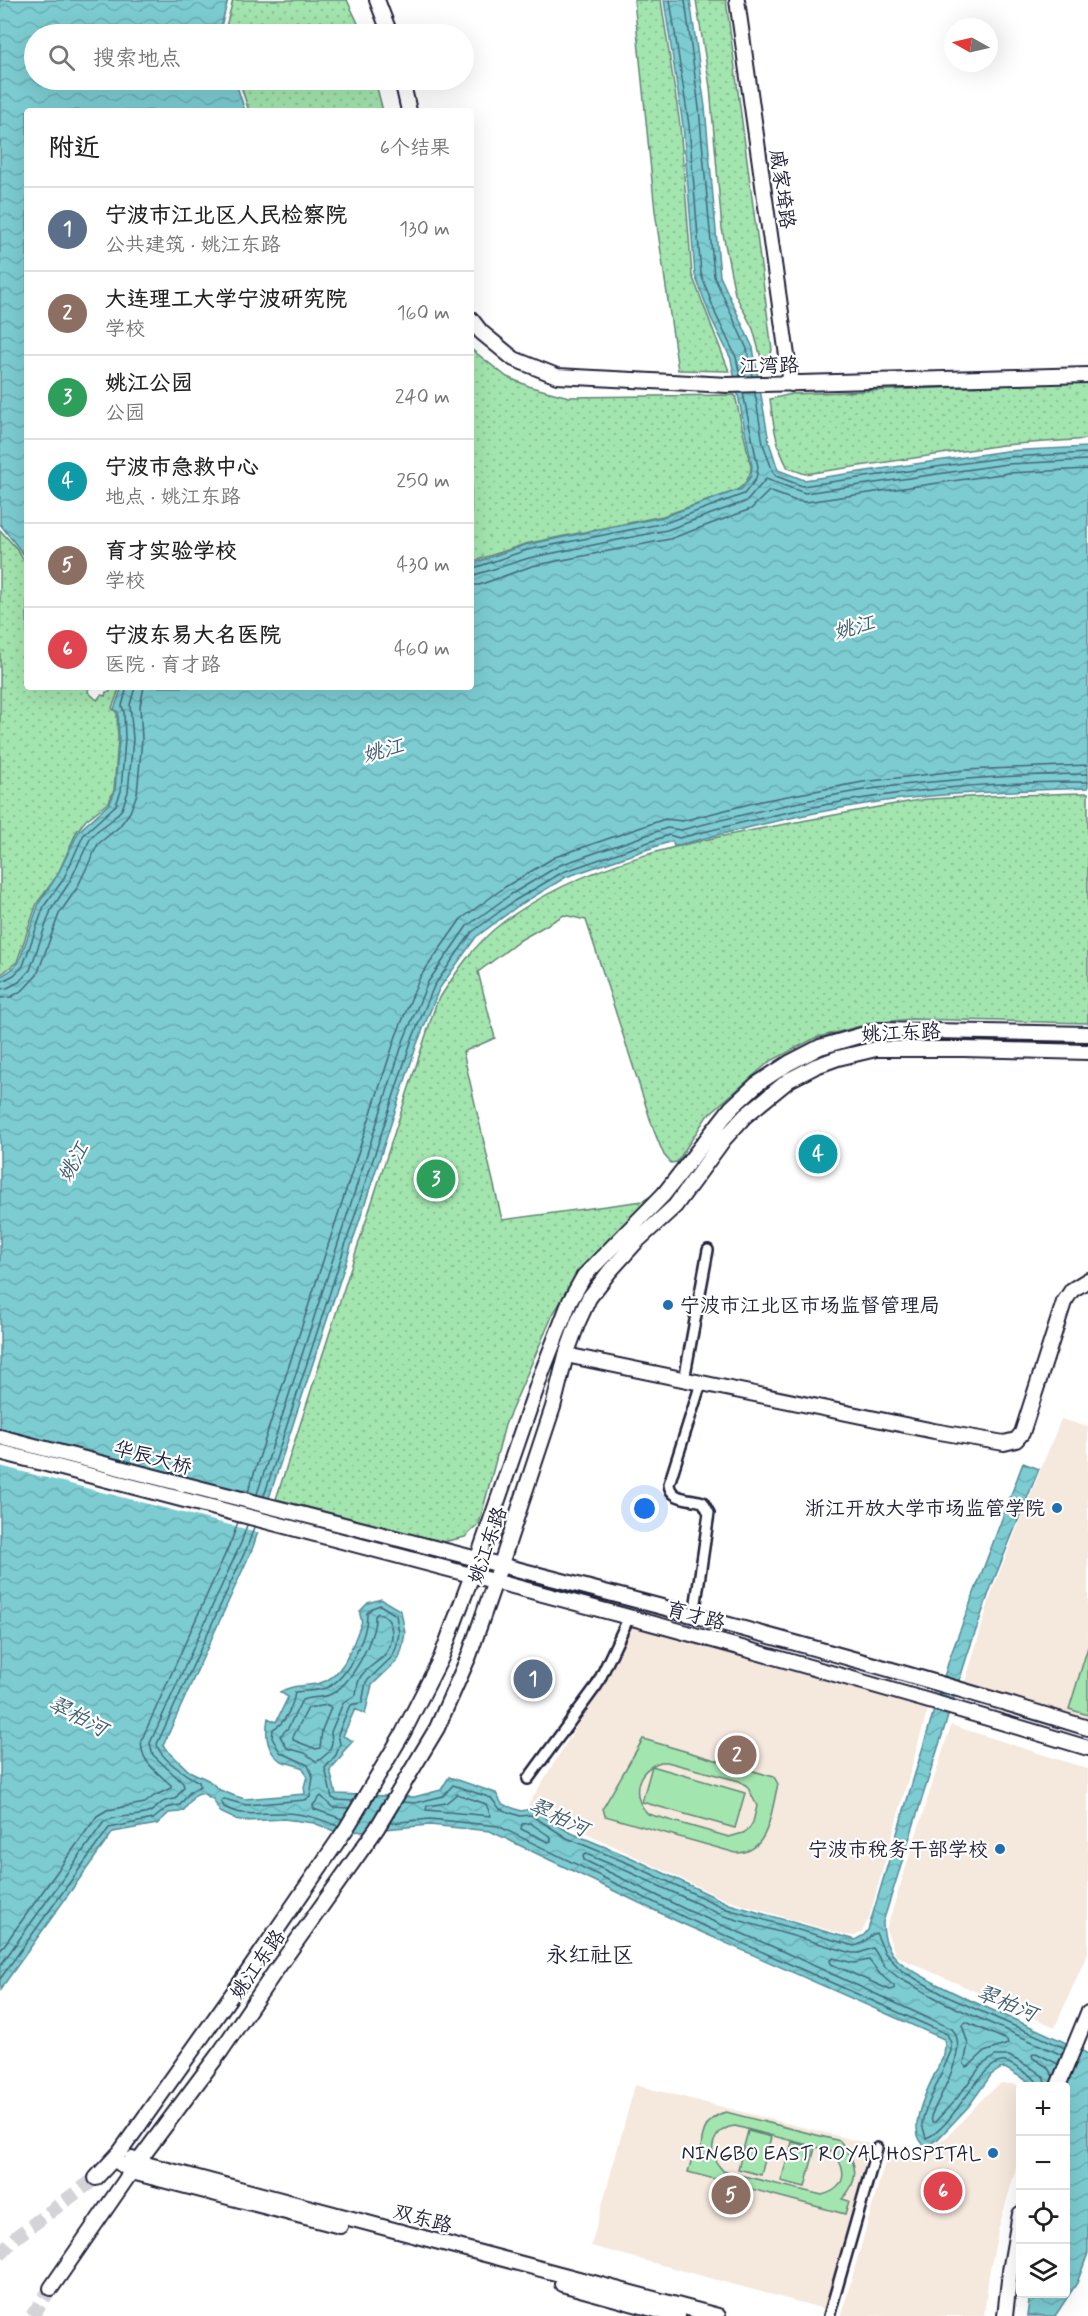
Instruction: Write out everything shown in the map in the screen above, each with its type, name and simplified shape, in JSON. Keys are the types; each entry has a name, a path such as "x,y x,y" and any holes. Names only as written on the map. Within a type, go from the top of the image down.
{"main road":[{"path":"377,0 386,24"},
{"name":"戚家𡍲路","path":"737,0 791,384"},
{"path":"404,90 408,108"},
{"name":"江湾路","path":"474,323 481,332 514,359 557,376 728,385 1088,375"},
{"name":"姚江东路","path":"96,2178 117,2155 243,1979 346,1828 403,1733 441,1658 542,1375 570,1301 584,1276 630,1226 664,1194 731,1108 757,1084 789,1063 820,1047 879,1030 1088,1034"},
{"name":"姚江东路","path":"51,2288 377,1828 437,1728 469,1656 501,1564 553,1407 566,1355 578,1322 589,1298 609,1272 636,1242 675,1206 724,1138 745,1116 789,1080 838,1058 876,1049 1088,1052"},
{"path":"566,1355 1004,1443 1016,1440 1022,1433 1064,1302 1072,1290 1088,1280"},
{"name":"华辰大桥","path":"0,1437 294,1521"},
{"name":"华辰大桥","path":"0,1452 294,1521"},
{"name":"育才路","path":"294,1521 478,1558 924,1678 1088,1728"},
{"name":"育才路","path":"294,1521 472,1575 920,1697 1088,1748"},
{"path":"1060,2082 1088,2013"},
{"name":"双东路","path":"117,2155 135,2167 678,2316"},
{"name":"双东路","path":"135,2167 718,2316"},
{"path":"1005,2316 1016,2237"}],"street":[{"path":"684,1380 708,1250"},
{"path":"694,1616 709,1513 703,1502 673,1495 669,1490 669,1484 701,1383"},
{"path":"528,1779 597,1685 629,1617"},
{"path":"829,2316 877,2148"}],"shaded area":[{"name":"浙江开放大学市场监管学院","path":"1061,1419 1088,1427 1088,1720 965,1682 993,1589"},
{"path":"629,1621 929,1705 869,1918 862,1932 855,1936 845,1935 726,1900 528,1805 601,1687"},
{"name":"宁波市税务干部学校","path":"951,1725 1088,1769 1088,1952 1055,2027 896,1956 886,1930"},
{"path":"1001,2083 1016,2085 1016,2168 999,2227 989,2274 984,2316 841,2316 887,2155 929,2146 947,2137 986,2095"},
{"path":"635,2085 870,2144 825,2309 591,2246"}],"green space":[{"path":"233,0 347,0 358,24 227,24"},
{"path":"634,0 661,0 680,125 692,275 729,371 678,370 655,211"},
{"path":"696,0 726,0 772,350 769,361 763,365 753,329 735,294 722,229 710,87"},
{"path":"242,90 378,90 382,108 248,108"},
{"path":"474,351 507,377 531,387 569,397 735,395 751,467 744,484 735,491 663,516 525,544 474,561"},
{"path":"1088,382 1088,439 1003,445 805,474 788,468 784,460 776,434 770,399 792,394"},
{"path":"0,530 24,561 24,690 88,690 97,700 101,695 105,696 106,692 119,690 112,708 117,713 118,739 114,790 109,802 86,820 77,831 57,876 37,903 17,962 0,975"},
{"path":"1088,793 1088,1023 911,1019 873,1023 815,1038 769,1062 707,1116 677,1162 671,1163 664,1155 654,1131 586,920 564,915 522,939 478,972 495,1038 463,1052 502,1220 643,1201 651,1196 654,1200 640,1210 584,1265 553,1314 505,1425 479,1524 465,1537 443,1542 276,1499 436,1004 465,960 492,931 534,902 567,884 638,857 711,838 920,800"},
{"path":"1088,1647 1088,1715 1069,1709"},
{"path":"643,1739 774,1777 778,1784 771,1817 762,1838 756,1846 736,1853 605,1816 603,1808","holes":["661,1762 739,1781 747,1786 757,1806 749,1829 729,1837 648,1814 639,1799 638,1784 646,1771"]},
{"path":"652,1766 745,1793 735,1828 642,1802"},
{"path":"726,2112 840,2141 850,2155 854,2170 852,2184 842,2199 849,2201 845,2214 688,2172 692,2158 703,2160 701,2145 704,2130 718,2115","holes":["735,2126 831,2151 837,2157 843,2177 837,2188 822,2195 723,2171 715,2160 713,2146 720,2132"]},
{"path":"748,2131 771,2137 761,2175 738,2169"},
{"path":"792,2142 815,2148 805,2187 781,2181"}],"water":[{"path":"0,0 228,0 222,24 24,24 24,90 238,90 244,108 24,108 24,555 0,524"},
{"path":"664,0 690,0 705,107 720,276 753,348 769,442 778,470 804,480 1006,451 1088,447 1088,788 977,793 893,800 793,817 674,846 672,841 566,877 518,906 476,937 439,989 417,1044 253,1547 163,1746 189,1771 208,1780 220,1790 235,1796 245,1799 305,1794 307,1776 303,1768 278,1759 270,1749 267,1737 268,1718 276,1722 288,1697 280,1692 285,1689 320,1683 335,1674 347,1659 355,1641 361,1622 360,1611 368,1603 381,1599 401,1611 405,1633 402,1649 398,1660 372,1685 365,1714 355,1709 343,1736 353,1741 330,1770 336,1794 414,1797 441,1790 449,1777 496,1793 502,1804 521,1811 532,1809 569,1832 632,1858 729,1904 855,1940 868,1930 950,1657 1023,1463 1039,1469 991,1587 968,1653 883,1922 884,1936 889,1949 908,1968 952,1992 1088,2054 1088,2253 1077,2283 1070,2294 1070,2082 1029,2082 1005,2068 1000,2069 991,2075 968,2107 938,2139 928,2145 923,2144 918,2136 919,2113 928,2087 944,2055 944,2039 683,1924 490,1831 430,1825 339,1833 314,1823 284,1819 246,1821 220,1812 213,1799 199,1793 184,1810 169,1813 157,1824 113,1832 0,1990 0,977 19,962 39,903 57,876 79,831 110,803 115,791 119,739 118,712 114,709 121,690 474,690 474,563 525,545 663,517 741,489 751,476 752,466 731,359 711,318 695,275 683,126"},
{"path":"1029,2298 1067,2298 1055,2316 1027,2316"}],"pier":[{"path":"0,1429 272,1499 261,1533 0,1466"}],"tunnel":[{"path":"0,2254 16,2237 96,2178"},
{"path":"32,2316 51,2288"}],"place":[{"name":"宁波市急救中心","path":"818,1154"},
{"name":"姚江公园","path":"436,1179"},
{"name":"宁波市江北区市场监督管理局","path":"668,1305"},
{"name":"浙江开放大学市场监管学院","path":"1057,1508"},
{"name":"宁波市江北区人民检察院","path":"533,1679"},
{"name":"大连理工大学宁波研究院","path":"737,1755"},
{"name":"宁波市税务干部学校","path":"1000,1849"},
{"name":"NINGBO EAST ROYAL HOSPITAL","path":"993,2153"},
{"name":"宁波东易大名医院","path":"943,2191"},
{"name":"育才实验学校","path":"731,2195"}],"district":[{"name":"永红社区","path":"590,1954"}],"water label":[{"name":"姚江","path":"854,627"},
{"name":"姚江","path":"383,750"},
{"name":"姚江","path":"73,1162"},
{"name":"翠柏河","path":"78,1716"},
{"name":"翠柏河","path":"559,1817"},
{"name":"翠柏河","path":"1007,2003"}]}
